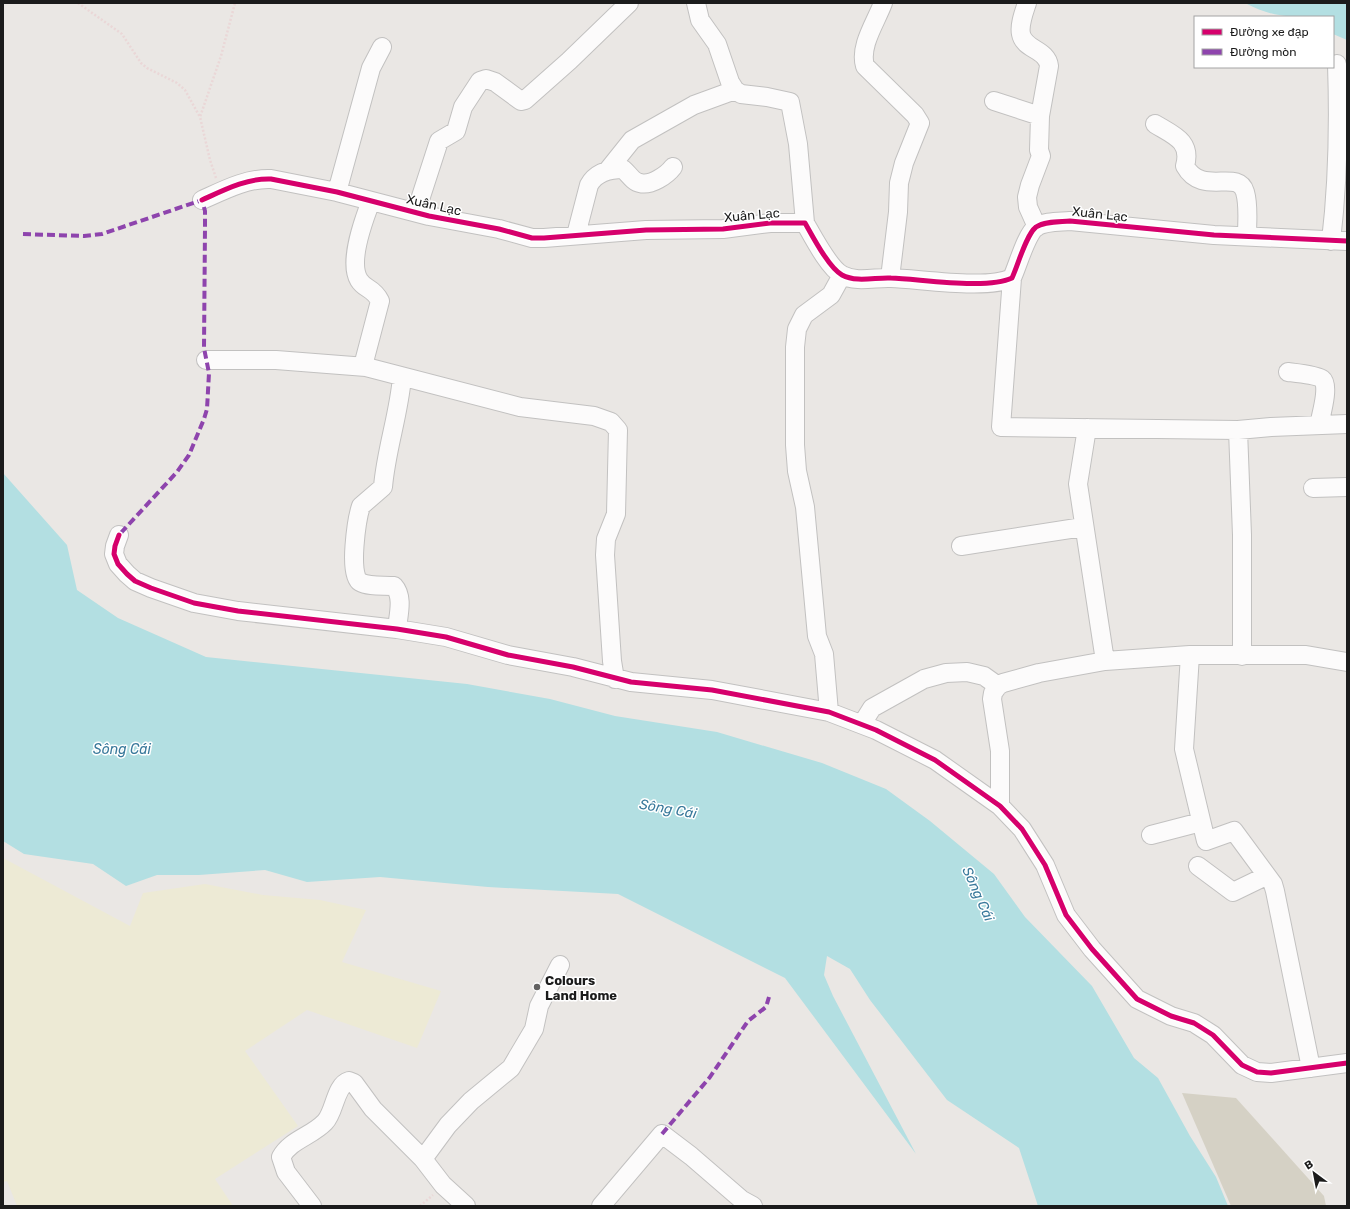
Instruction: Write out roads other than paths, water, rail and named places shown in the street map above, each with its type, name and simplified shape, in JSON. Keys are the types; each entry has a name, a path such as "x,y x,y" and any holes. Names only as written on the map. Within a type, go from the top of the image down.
{"street":[{"path":"416,212 439,140 456,131 463,106 480,81 486,79 495,82 521,101 526,100 570,61 629,3"},
{"path":"696,3 700,20 717,44 730,82 735,90 741,94 767,97 790,102 798,144 805,224 834,268 842,275 866,279 890,278 938,282 996,283 1012,278"},
{"path":"883,3 865,49 863,58 865,66 915,115 920,123 904,163 899,183 898,212 890,278"},
{"path":"1027,3 1022,17 1021,34 1024,41 1045,55 1049,66 1040,116 1039,150 1041,156 1027,197 1028,207 1037,227 1029,236 1012,278 1001,427 1238,430 1347,424"},
{"path":"336,192 371,68 382,47"},
{"path":"1337,64 1339,126 1335,208 1339,241"},
{"path":"576,235 592,179 608,170 632,140 694,105 735,90"},
{"path":"994,101 1040,116"},
{"path":"1155,124 1176,137 1186,146 1187,158 1185,166 1195,178 1210,183 1233,181 1240,185 1244,191 1247,205 1247,236"},
{"path":"608,170 623,169 636,181 645,184 663,177 673,167"},
{"name":"Xuân Lạc","path":"202,200 245,182 260,179 271,179 336,192 532,238 646,230 723,229 770,223 805,224"},
{"path":"366,367 364,362 373,335 380,301 376,293 362,286 356,275 356,267 357,246 371,201"},
{"name":"Xuân Lạc","path":"1037,227 1048,223 1070,221 1158,231 1339,241"},
{"path":"829,712 824,654 816,636 805,507 797,471 794,419 795,347 797,329 804,315 831,295 842,275"},
{"path":"206,360 276,360 366,367 402,377 473,393 520,407 594,416 615,425 618,434 616,514 606,539 605,555 612,661 615,679"},
{"path":"1288,372 1321,378 1325,382 1326,390 1319,425"},
{"path":"397,629 400,606 398,590 394,586 361,583 356,578 354,564 361,506 383,487 385,465 401,393 402,377"},
{"path":"1087,428 1078,484 1083,527 1105,661"},
{"path":"1238,430 1242,535 1242,656"},
{"path":"1313,488 1347,487"},
{"path":"961,546 1083,527"},
{"path":"120,535 115,546 114,554 118,564 135,581 194,603 238,611 397,629 446,637 508,655 573,667 615,679 712,690 829,712 862,724 936,760 1000,806 1022,829 1045,865 1066,915 1092,948 1137,999 1151,1007 1201,1028 1213,1035 1249,1070 1271,1073 1347,1063"},
{"path":"1190,655 1184,749 1206,841 1234,831 1273,884 1311,1068"},
{"path":"1000,806 1000,750 992,699 993,693 998,686 1003,683 1039,673 1105,661 1190,655 1306,655 1347,662"},
{"path":"862,724 872,708 924,679 938,675 967,672 984,676 998,686"},
{"path":"1151,835 1201,822"},
{"path":"1198,866 1234,892 1266,876"},
{"path":"423,1159 448,1125 471,1101 511,1068 534,1029 539,1006 560,965"},
{"path":"312,1206 286,1172 281,1157 288,1148 326,1121 340,1089 345,1082 349,1081 354,1083 382,1119 423,1159 443,1186 466,1206"},
{"path":"602,1206 662,1134 691,1156 742,1200 753,1206"}],"water":[{"path":"1245,3 1347,3 1347,40 1334,34 1334,16 1278,15"},
{"name":"Sông Cái","path":"3,473 67,545 77,590 118,618 206,657 467,684 550,699 615,716 717,732 822,763 886,789 930,821 994,874 1025,917 1092,986 1134,1058 1158,1078 1190,1136 1216,1177 1228,1206 1038,1206 1019,1148 947,1100 870,1000 850,969 827,956 824,975 833,996 916,1154 785,978 618,894 488,887 380,877 307,882 265,870 199,875 157,875 126,886 93,864 24,854 3,841"}],"place":[{"name":"Colours Land Home","path":"537,987"}]}
